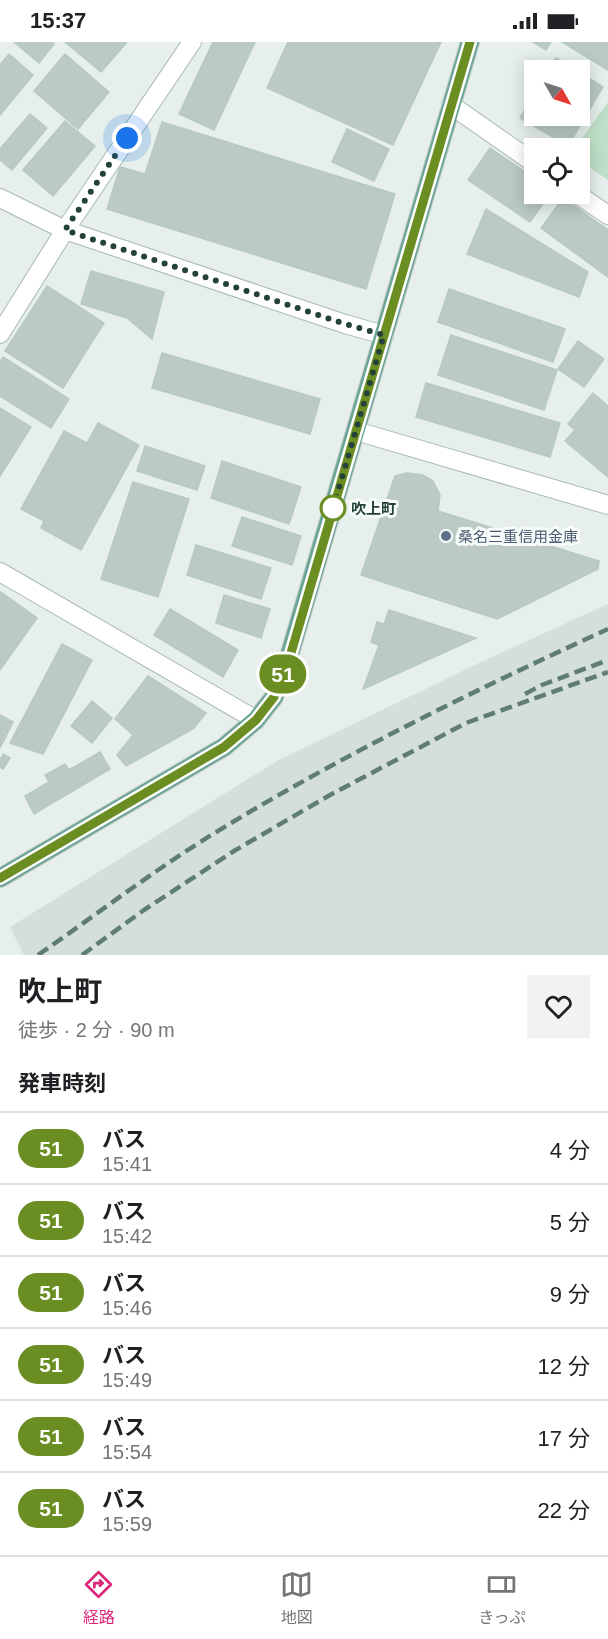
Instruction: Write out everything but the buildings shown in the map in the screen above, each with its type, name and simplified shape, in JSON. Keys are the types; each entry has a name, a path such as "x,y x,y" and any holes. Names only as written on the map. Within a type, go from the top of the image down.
{"main road":[{"path":"0,878 224,747 256,720 274,697 291,653 470,42"}],"street":[{"path":"0,333 65,230 192,42"},
{"path":"452,105 524,157"},
{"path":"0,198 65,230 384,335"},
{"path":"590,203 608,216"},
{"path":"356,430 608,505"},
{"path":"0,572 256,720"}],"shaded area":[{"path":"608,604 608,955 24,955 10,927 277,761 481,662"}],"green space":[{"path":"608,102 608,180 590,168 590,138 582,138"}],"railway":[{"path":"38,955 168,863 261,805 358,751 507,676 608,629"},
{"path":"525,694 542,685 608,660"},
{"path":"82,955 144,910 234,851 330,795 466,723 608,672"}],"bus line":[{"name":"51","path":"0,878 224,747 256,720 274,697 291,653 470,42"}],"place":[{"name":"吹上町","path":"333,508"},
{"name":"桑名三重信用金庫","path":"446,536"}],"route":[{"path":"127,138 65,230 384,335 333,508"}]}
